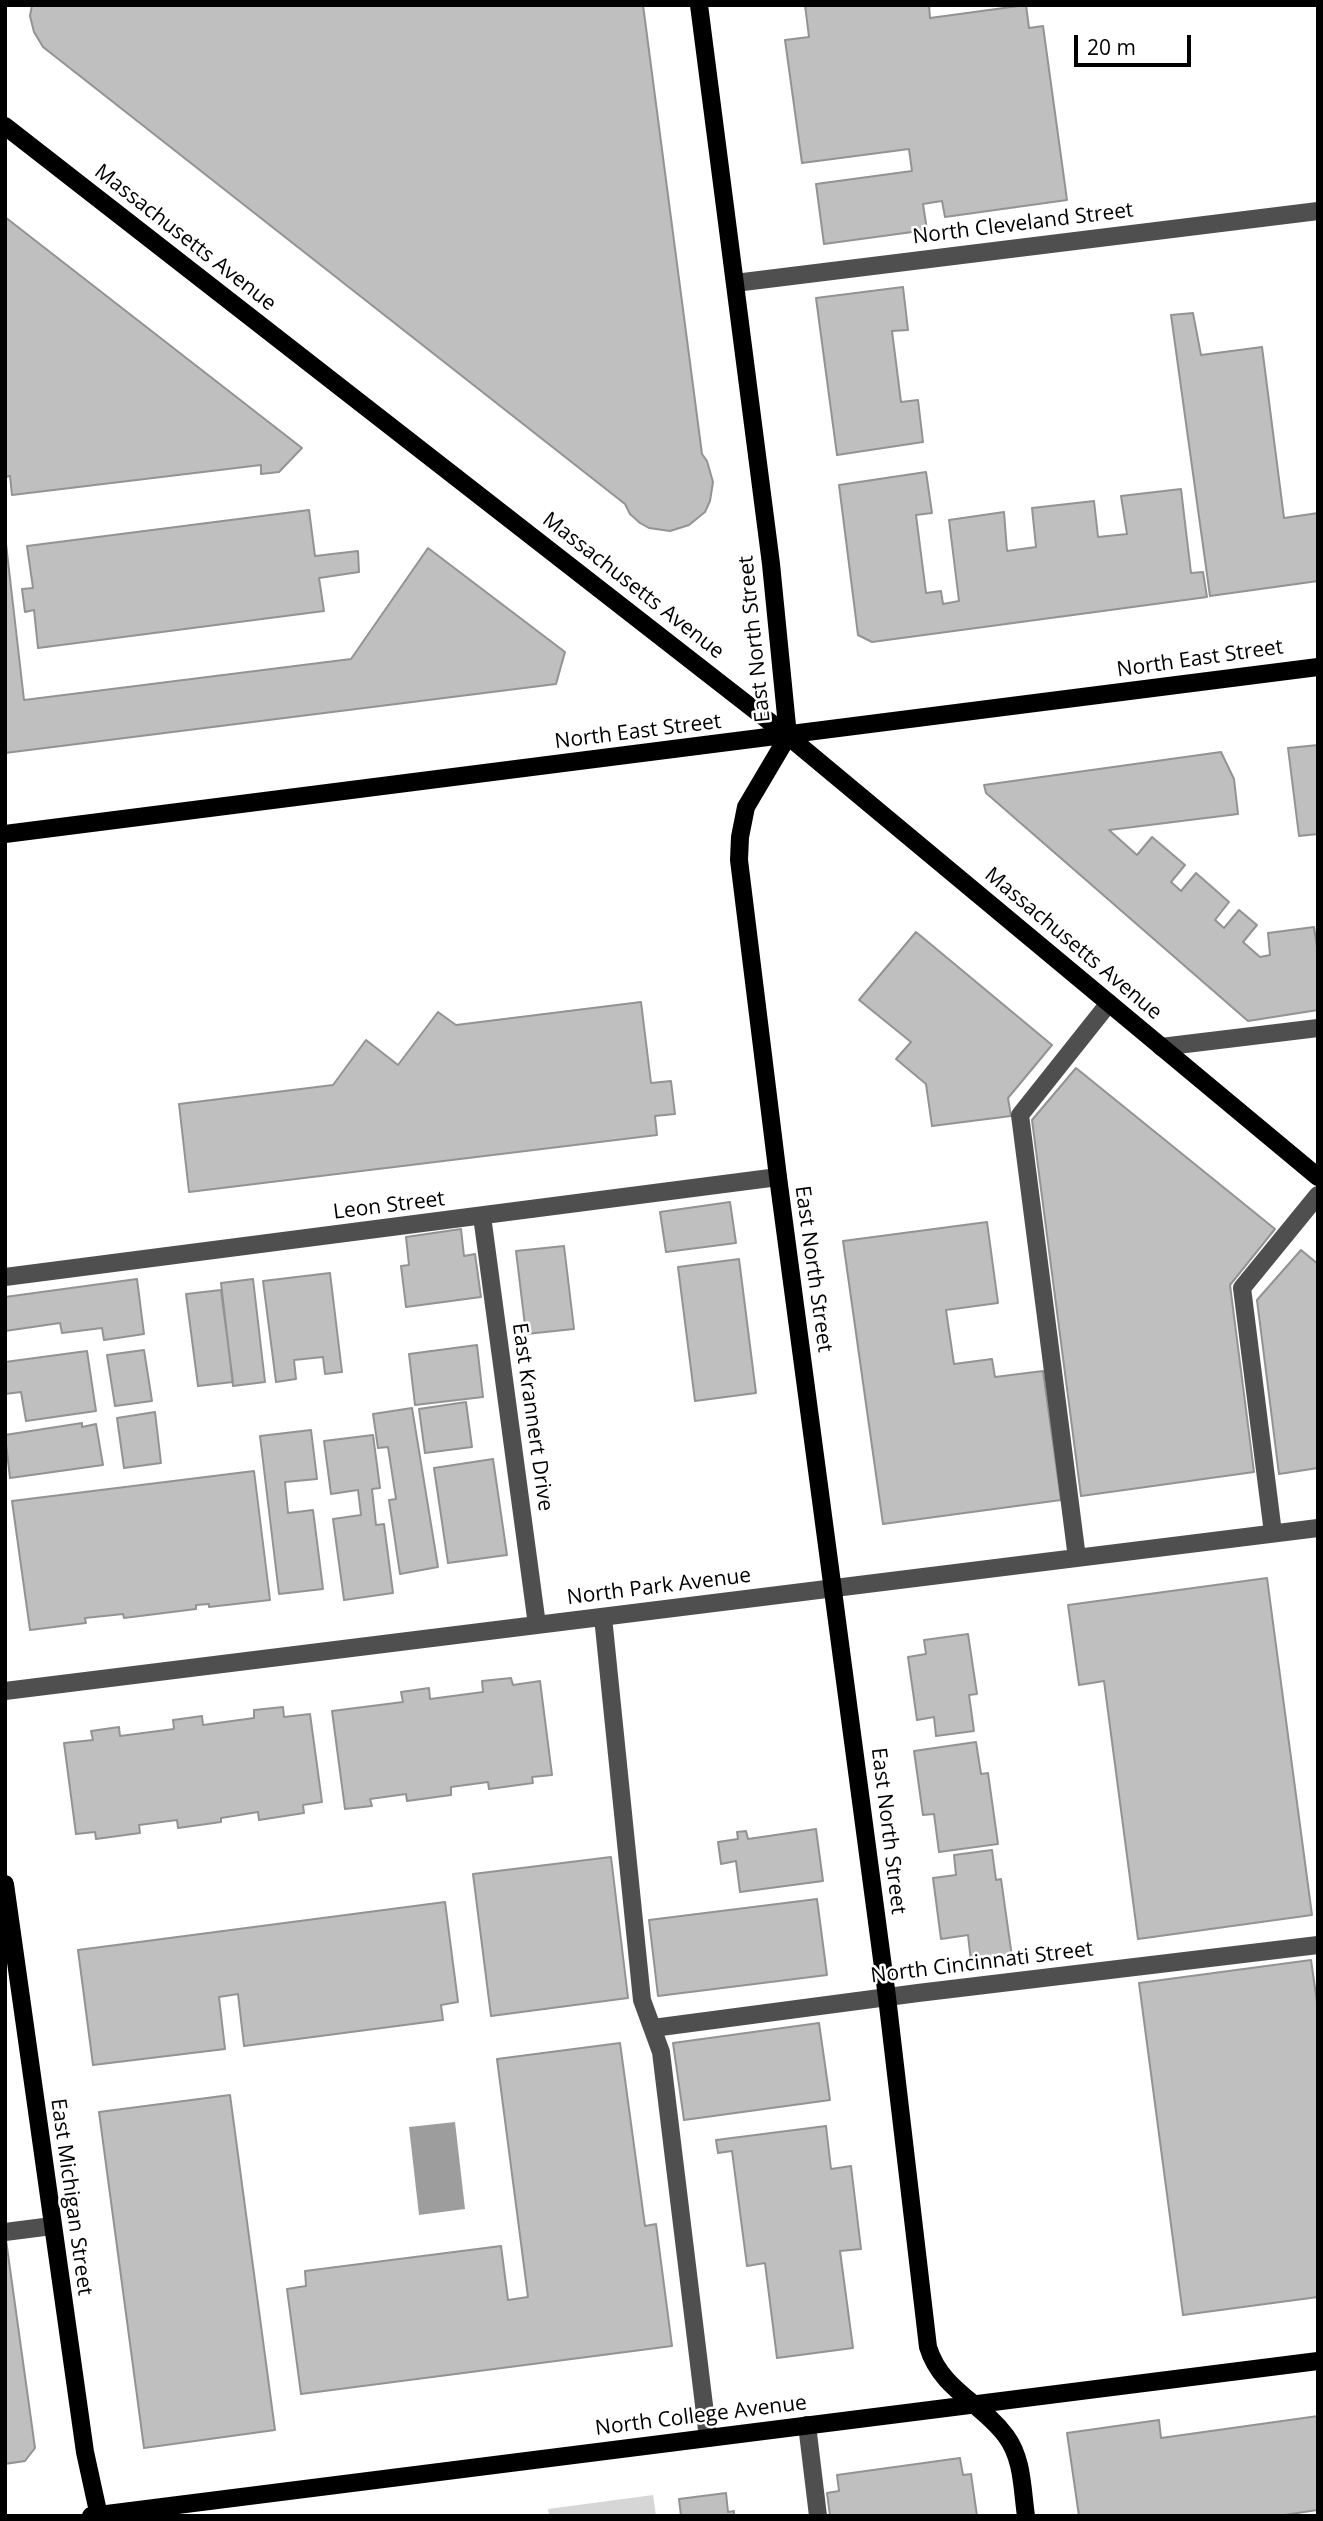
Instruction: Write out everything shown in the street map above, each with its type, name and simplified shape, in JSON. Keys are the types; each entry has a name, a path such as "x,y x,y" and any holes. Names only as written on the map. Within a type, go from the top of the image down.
{"main road":[{"name":"East North Street","path":"699,5 771,564 788,736 746,807 739,860 778,1177 887,1997 928,2347 931,2359 942,2376 1006,2435 1018,2460 1026,2516"},
{"name":"Massachusetts Avenue","path":"5,126 788,736 1318,1177"},
{"name":"North East Street","path":"5,834 1318,667"},
{"name":"East Michigan Street","path":"5,1884 10,1961 85,2452 99,2515"},
{"name":"North College Avenue","path":"91,2516 1318,2361"}],"street":[{"name":"North Cleveland Street","path":"735,283 1318,211"},
{"path":"1077,1558 1020,1115 1109,1003"},
{"path":"1161,1047 1318,1028"},
{"name":"Leon Street","path":"5,1277 778,1177"},
{"path":"1273,1533 1242,1288 1318,1195"},
{"name":"East Krannert Drive","path":"482,1216 537,1625"},
{"name":"North Park Avenue","path":"5,1691 1318,1528"},
{"path":"603,1617 642,2000 661,2052 708,2438"},
{"name":"North Cincinnati Street","path":"653,2028 1318,1945"},
{"path":"5,2232 52,2226"},
{"path":"807,2426 818,2516"}],"shaded area":[{"path":"455,2122 465,2209 419,2215 409,2127"},
{"path":"653,2495 656,2516 549,2516 548,2509"}],"building":[{"path":"32,5 643,5 702,454 713,482 705,512 689,525 670,531 649,528 640,523 630,514 625,504 43,47 34,32 30,16"},
{"path":"805,5 929,5 930,18 1026,5 1029,28 1043,26 1067,200 945,217 942,201 923,204 927,230 824,244 816,184 912,171 909,149 802,163 785,40 809,37"},
{"path":"5,217 302,448 279,472 261,474 261,465 12,495 10,476 5,477"},
{"path":"903,287 908,330 892,331 901,402 918,400 923,442 837,455 816,298"},
{"path":"1193,313 1201,355 1262,347 1284,518 1318,513 1318,581 1210,596 1171,315"},
{"path":"926,472 932,513 916,515 926,593 941,591 943,604 959,601 949,520 1004,512 1007,551 1036,547 1032,508 1094,501 1098,537 1127,534 1121,496 1181,489 1191,573 1203,572 1207,597 872,642 858,635 839,485"},
{"path":"309,510 315,556 358,551 359,572 319,578 324,611 38,648 34,610 25,612 22,589 33,588 27,546"},
{"path":"5,535 24,700 351,659 428,548 565,652 556,684 5,753"},
{"path":"1318,745 1318,834 1299,836 1288,748"},
{"path":"1221,752 1234,779 1238,814 1109,830 1137,855 1152,837 1185,865 1171,882 1181,891 1196,873 1229,902 1215,920 1224,928 1239,910 1257,925 1243,942 1260,957 1270,955 1268,933 1314,927 1318,953 1318,1010 1248,1021 986,793 984,785"},
{"path":"916,932 1052,1045 1008,1098 1011,1116 932,1126 926,1084 896,1059 911,1042 859,1000"},
{"path":"641,1002 651,1083 671,1081 675,1114 655,1116 657,1135 189,1192 179,1104 333,1085 366,1040 398,1065 438,1012 456,1025"},
{"path":"1076,1068 1275,1229 1230,1285 1254,1472 1081,1496 1032,1120"},
{"path":"730,1202 736,1243 666,1252 660,1212"},
{"path":"987,1222 998,1303 946,1310 954,1364 992,1359 995,1377 1043,1371 1061,1500 883,1524 843,1241"},
{"path":"461,1229 464,1256 475,1254 481,1297 406,1307 401,1266 409,1265 406,1237"},
{"path":"564,1246 574,1329 526,1334 516,1251"},
{"path":"1301,1250 1318,1264 1318,1468 1279,1474 1257,1300"},
{"path":"739,1259 756,1393 695,1401 678,1267"},
{"path":"330,1273 342,1372 325,1374 323,1357 294,1360 296,1379 276,1382 263,1281"},
{"path":"137,1279 144,1334 104,1340 102,1328 62,1333 60,1323 5,1331 5,1297"},
{"path":"253,1279 265,1382 233,1386 221,1283"},
{"path":"221,1290 233,1382 198,1386 186,1294"},
{"path":"477,1345 483,1397 415,1405 409,1354"},
{"path":"144,1350 152,1401 115,1406 107,1355"},
{"path":"87,1351 96,1411 26,1421 21,1392 5,1394 5,1362"},
{"path":"466,1402 472,1447 425,1453 419,1409"},
{"path":"412,1408 438,1567 400,1574 389,1500 396,1499 388,1447 378,1448 373,1414"},
{"path":"155,1412 161,1463 124,1468 117,1418"},
{"path":"82,1423 82,1427 96,1424 103,1465 10,1478 5,1435"},
{"path":"311,1430 317,1479 285,1482 288,1513 313,1510 323,1589 279,1594 260,1436"},
{"path":"373,1435 380,1488 372,1489 376,1525 384,1524 393,1593 344,1600 333,1519 361,1515 358,1490 331,1494 324,1441"},
{"path":"493,1459 507,1555 448,1563 434,1468"},
{"path":"254,1471 270,1600 209,1607 209,1604 196,1605 196,1609 124,1618 123,1614 85,1618 86,1623 30,1630 12,1501"},
{"path":"1267,1578 1312,1915 1138,1939 1104,1681 1079,1685 1068,1605"},
{"path":"968,1634 977,1694 969,1695 974,1731 936,1736 934,1717 917,1720 908,1657 926,1654 924,1640"},
{"path":"511,1678 513,1685 540,1681 552,1775 532,1777 533,1783 489,1789 488,1782 451,1787 451,1795 407,1801 406,1794 370,1799 372,1806 345,1809 332,1711 403,1702 401,1692 429,1688 430,1699 483,1692 482,1681"},
{"path":"283,1707 284,1717 310,1714 322,1802 303,1805 304,1813 259,1820 258,1812 221,1818 221,1822 178,1828 177,1820 139,1825 140,1833 96,1839 95,1832 76,1834 64,1743 93,1740 91,1731 119,1727 120,1736 174,1729 173,1720 202,1716 203,1725 254,1718 254,1710"},
{"path":"976,1742 981,1774 988,1773 998,1844 939,1852 934,1814 923,1815 914,1751"},
{"path":"816,1829 823,1881 740,1892 736,1861 721,1864 718,1842 738,1839 737,1832 746,1831 748,1839"},
{"path":"992,1850 996,1880 1001,1879 1012,1957 971,1962 968,1935 941,1939 933,1878 956,1875 954,1855"},
{"path":"611,1857 628,1998 491,2016 473,1874"},
{"path":"817,1899 827,1975 658,1996 649,1920"},
{"path":"445,1902 458,2002 441,2005 443,2020 244,2046 238,1994 219,1997 225,2049 93,2065 78,1950"},
{"path":"1311,1960 1318,2009 1318,2297 1183,2315 1139,1983"},
{"path":"819,2023 830,2100 684,2120 673,2043"},
{"path":"620,2043 645,2226 656,2224 672,2346 301,2394 287,2289 306,2286 305,2271 501,2246 508,2300 528,2297 497,2059"},
{"path":"230,2095 275,2430 144,2448 99,2112"},
{"path":"826,2126 831,2169 851,2166 861,2249 840,2251 853,2348 777,2358 765,2263 747,2266 732,2151 718,2153 716,2140"},
{"path":"6,2240 35,2448 25,2461 5,2464"},
{"path":"1318,2416 1318,2516 1317,2510 1278,2516 1079,2516 1067,2433 1159,2420 1161,2438"},
{"path":"960,2458 963,2475 971,2474 977,2516 830,2516 827,2493 839,2491 837,2475"},
{"path":"726,2493 728,2512 734,2511 734,2516 681,2516 679,2499"}]}
